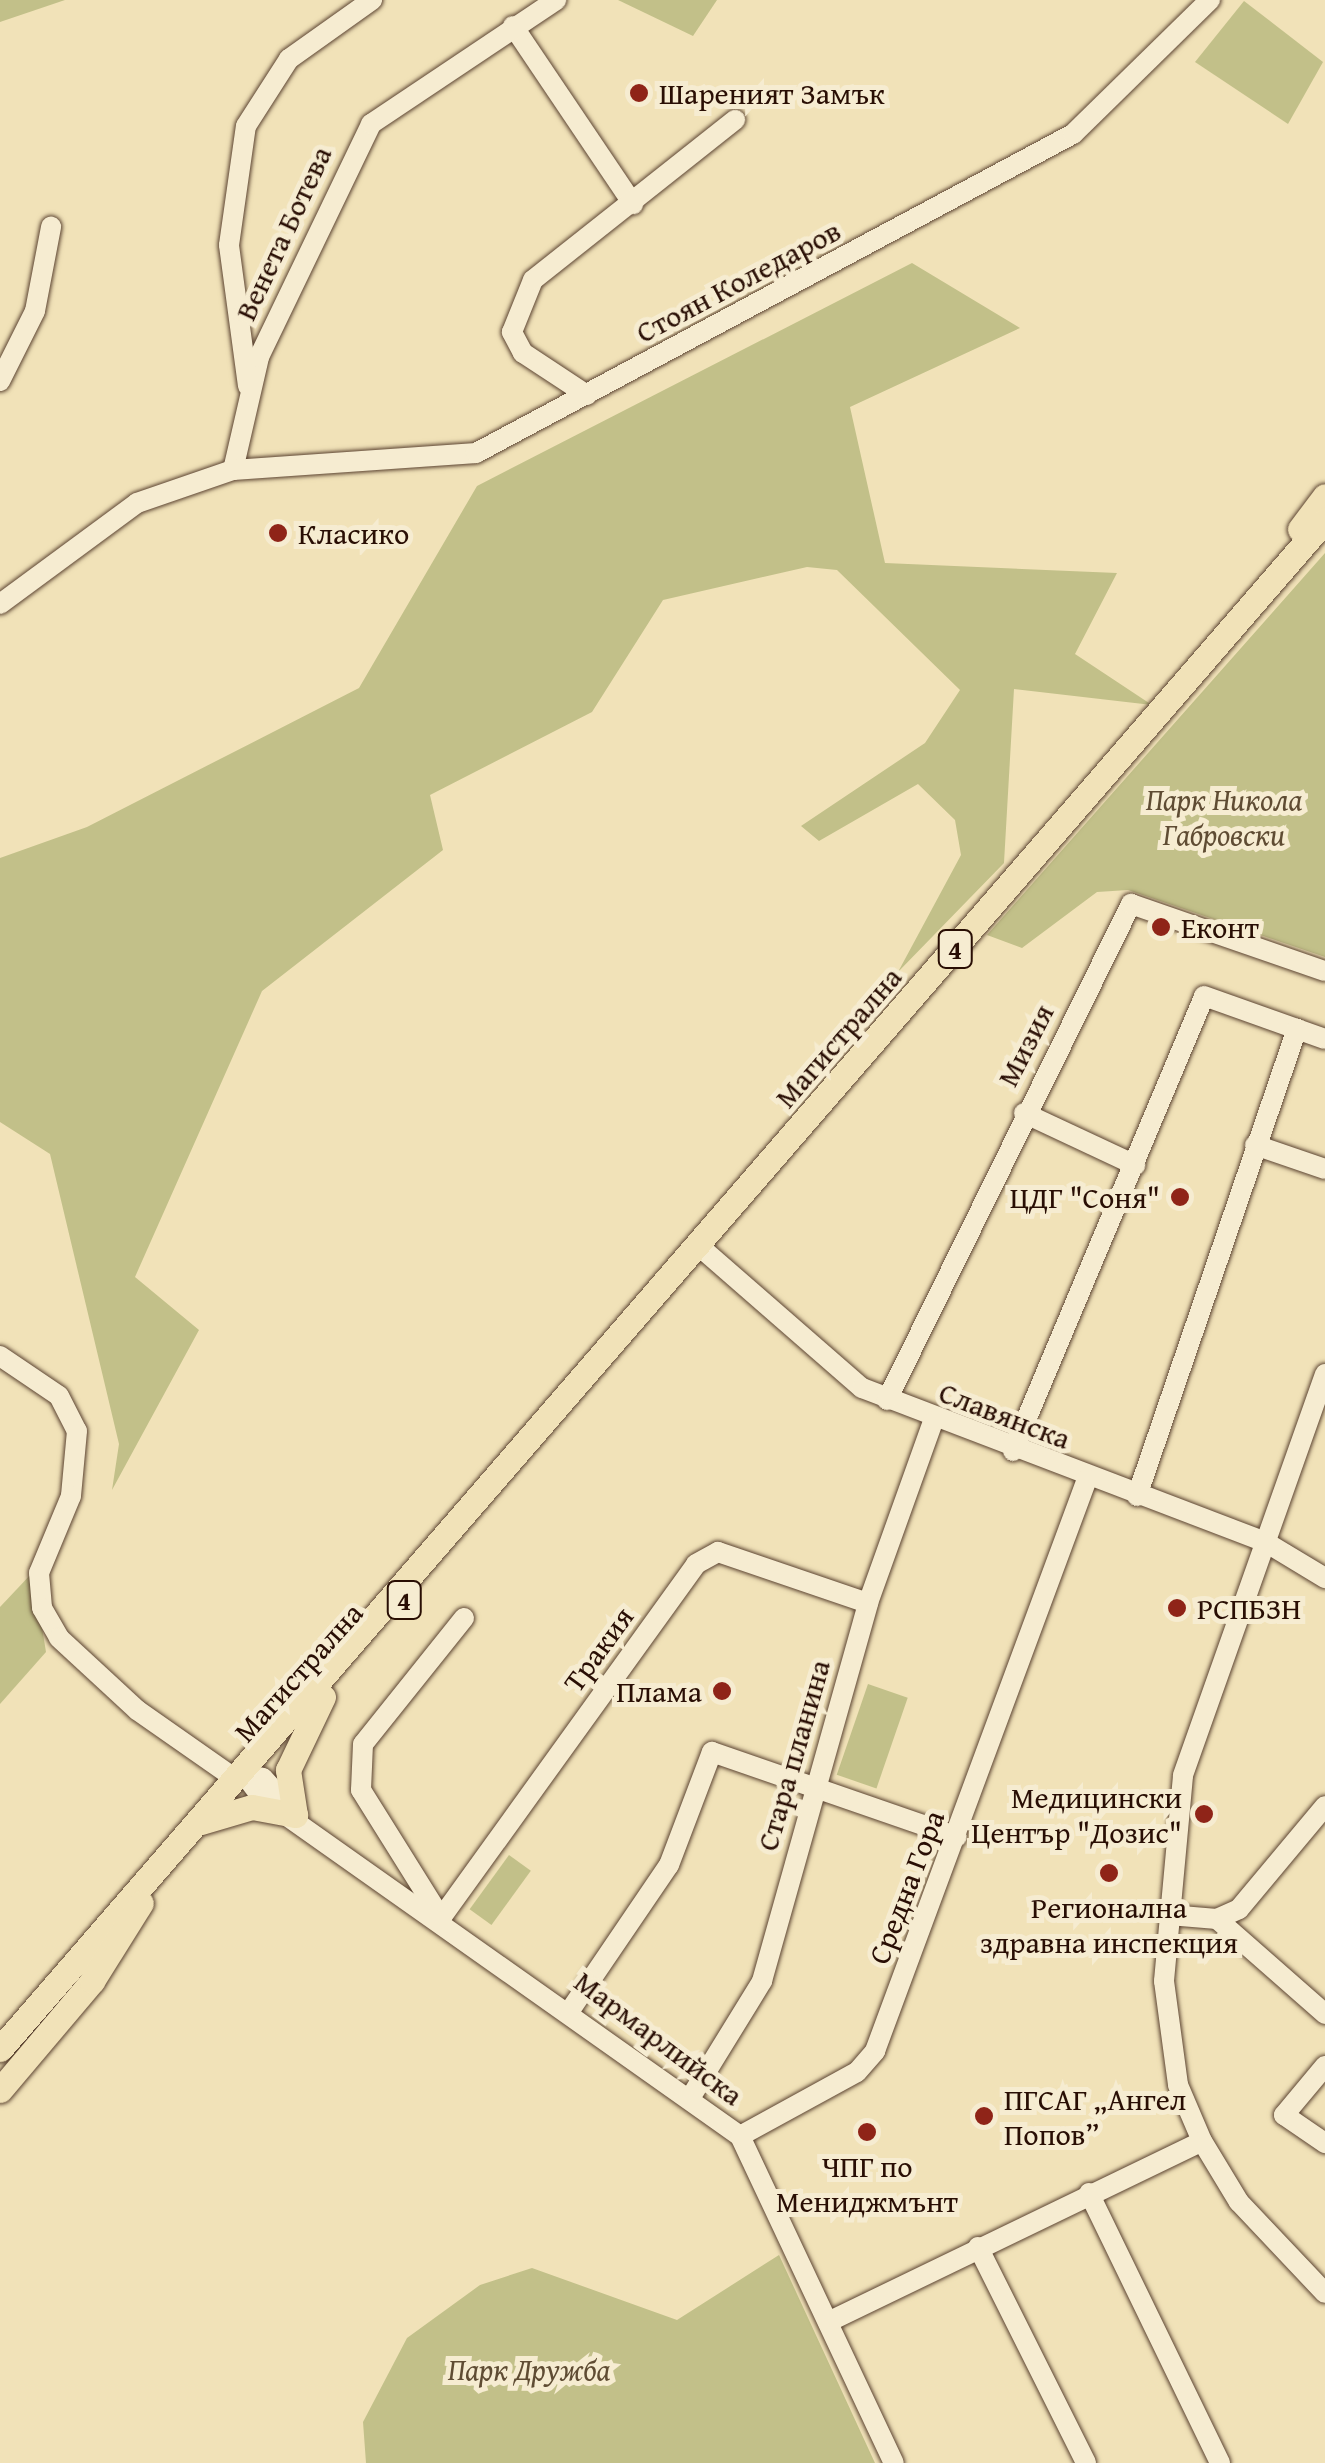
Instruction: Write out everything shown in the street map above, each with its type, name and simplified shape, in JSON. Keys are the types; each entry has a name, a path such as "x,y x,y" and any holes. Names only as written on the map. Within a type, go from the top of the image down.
{"main road":[{"name":"Магистрална","path":"1199,666 1325,496"},
{"name":"Магистрална","path":"0,2049 245,1772 1325,520"},
{"name":"Магистрална","path":"245,1772 323,1697 679,1266"},
{"path":"193,1829 252,1807 295,1815 288,1770 323,1697"},
{"path":"0,2090 92,1982 162,1863"},
{"path":"0,2026 59,1981"}],"street":[{"path":"248,388 229,245 246,126 288,58 372,0"},
{"name":"Венета Ботева","path":"232,470 248,388 338,176 370,124 556,0"},
{"name":"Стоян Коледаров","path":"0,604 137,504 232,470 476,453 1073,134 1210,0"},
{"path":"513,26 634,204"},
{"path":"587,395 523,353 512,332 533,280 634,204 695,143 735,120"},
{"path":"0,381 35,311 51,227"},
{"name":"Мизия","path":"887,1400 1024,1113 1130,904 1325,971"},
{"path":"1013,1451 1204,996 1325,1038"},
{"path":"1138,1496 1254,1144 1297,1029"},
{"path":"1024,1113 1136,1165"},
{"path":"1254,1144 1325,1169"},
{"name":"Славянска","path":"700,1246 845,1376 887,1400 1087,1479 1267,1543 1325,1578"},
{"name":"Мармарлийска","path":"0,1356 59,1396 77,1431 71,1496 38,1573 42,1608 59,1638 136,1710 245,1772 295,1815 692,2095 740,2136 894,2463"},
{"path":"1325,1374 1183,1776 1169,1915 1167,2036 1202,2141 1239,2202 1325,2293"},
{"name":"Стара планина","path":"692,2095 762,1982 813,1786 868,1603 934,1421"},
{"name":"Средна Гора","path":"740,2136 858,2072 875,2051 1087,1479"},
{"name":"Тракия","path":"441,1918 696,1564 718,1552 868,1603"},
{"path":"441,1918 361,1790 363,1744 464,1618"},
{"path":"570,2008 669,1865 712,1752 957,1837"},
{"path":"1169,1915 1217,1919 1239,1909 1321,1820"},
{"path":"1217,1919 1325,2014"},
{"path":"1325,2066 1284,2115 1325,2144"},
{"path":"828,2322 1202,2141"},
{"path":"1088,2193 1220,2463"},
{"path":"978,2248 1086,2463"}],"green space":[{"path":"0,0 65,0 0,22"},
{"path":"618,0 717,0 693,36"},
{"path":"1244,1 1323,62 1288,124 1195,62"},
{"path":"912,263 1020,328 850,407 885,563 1117,573 1075,654 1152,705 1014,689 1004,863 898,972 961,855 955,820 918,784 819,841 801,826 925,743 960,690 837,570 807,567 663,600 592,712 430,795 443,850 262,991 135,1277 199,1330 112,1490 119,1444 50,1154 0,1122 0,858 87,827 359,688 477,486"},
{"name":"Парк Никола Габровски","path":"1325,553 1325,957 1128,890 1097,892 1022,948 987,935"},
{"path":"33,1572 46,1652 0,1704 0,1607"},
{"path":"868,1684 908,1698 876,1788 837,1775"},
{"path":"509,1855 531,1871 491,1925 470,1909"},
{"name":"Парк Дружба","path":"779,2255 875,2463 366,2463 363,2422 407,2338 480,2285 532,2268 677,2320"}],"place":[{"name":"Шареният Замък","path":"639,93"},
{"name":"Класико","path":"278,533"},
{"name":"Еконт","path":"1161,927"},
{"name":"ЦДГ \"Соня\"","path":"1180,1197"},
{"name":"РСПБЗН","path":"1177,1608"},
{"name":"Плама","path":"722,1691"},
{"name":"Медицински Център \"Дозис\"","path":"1204,1814"},
{"name":"Регионална здравна инспекция","path":"1109,1873"},
{"name":"ПГСАГ „Ангел Попов”","path":"984,2116"},
{"name":"ЧПГ по Мениджмънт","path":"867,2132"}]}
